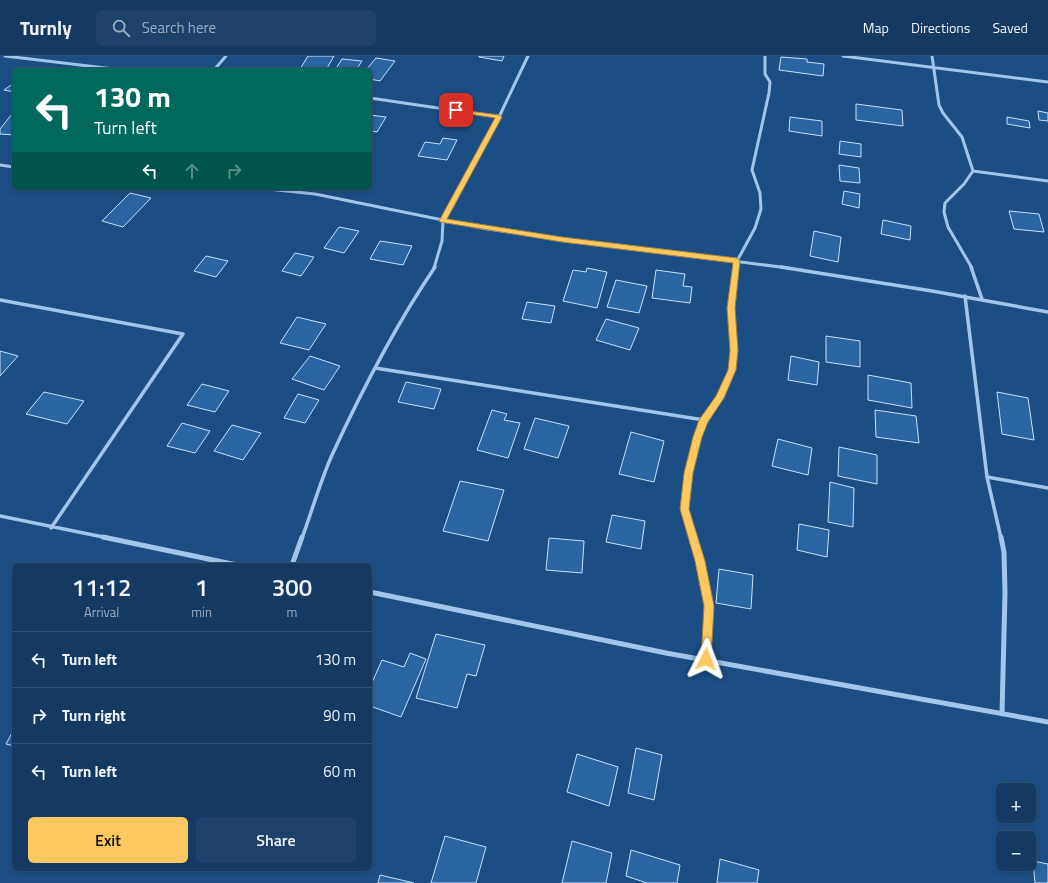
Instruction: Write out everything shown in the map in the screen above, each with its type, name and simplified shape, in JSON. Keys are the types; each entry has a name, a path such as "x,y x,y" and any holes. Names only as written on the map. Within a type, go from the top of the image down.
{"street":[{"path":"5,56 105,68"},
{"path":"215,68 226,56"},
{"path":"293,563 332,456 375,368 416,295 436,265 442,241 443,221 499,117 528,56"},
{"path":"706,659 709,606 700,561 685,509 689,473 704,420 720,398 732,370 734,350 731,308 737,261 755,228 761,209 760,193 752,170 769,93 770,82 765,74 765,56"},
{"path":"843,56 1048,82"},
{"path":"932,56 936,67 939,105 960,134 968,154 972,171 964,184 945,203 944,212 948,227 973,270 982,299"},
{"path":"372,98 499,117"},
{"path":"0,165 12,167"},
{"path":"972,171 1048,181"},
{"path":"294,190 443,221 562,239 737,261 965,296 1048,312"},
{"path":"965,296 987,476 1004,552 1005,593 1002,714"},
{"path":"0,300 183,334 51,528"},
{"path":"375,368 704,420"},
{"path":"987,476 1048,488"},
{"path":"0,516 51,528 227,563"},
{"path":"372,592 666,653 706,659 1048,722"}],"building":[{"path":"308,56 334,56 327,68 301,68"},
{"path":"479,56 504,56 502,61"},
{"path":"781,57 807,59 807,62 824,64 823,76 779,70"},
{"path":"376,58 395,61 380,81 372,79 372,68 368,68"},
{"path":"342,59 362,61 357,68 336,68"},
{"path":"12,84 12,92 4,90"},
{"path":"856,104 902,110 903,126 856,120"},
{"path":"1038,111 1048,113 1048,121 1039,120"},
{"path":"12,114 12,135 0,134 0,129"},
{"path":"372,115 386,117 377,132 372,131"},
{"path":"790,117 822,121 822,136 789,131"},
{"path":"1007,117 1029,121 1030,128 1007,124"},
{"path":"443,138 457,140 447,160 418,156 425,142 440,144"},
{"path":"840,141 861,144 861,157 839,154"},
{"path":"839,165 859,168 860,183 840,181"},
{"path":"844,191 860,194 859,208 842,204"},
{"path":"130,193 151,198 123,227 102,221"},
{"path":"1009,211 1039,214 1044,232 1014,229"},
{"path":"883,220 911,226 910,240 881,234"},
{"path":"339,227 359,231 344,253 324,248"},
{"path":"814,231 841,237 838,262 810,256"},
{"path":"380,241 412,246 403,265 370,259"},
{"path":"295,253 314,257 301,276 282,271"},
{"path":"206,256 228,261 216,277 194,271"},
{"path":"587,268 607,272 597,308 563,301 573,270 586,272"},
{"path":"656,270 685,274 683,286 692,287 690,303 652,298"},
{"path":"616,280 647,286 639,313 607,307"},
{"path":"527,302 555,306 551,323 522,319"},
{"path":"297,317 326,324 309,350 280,343"},
{"path":"606,319 639,328 630,350 596,340"},
{"path":"826,336 860,341 860,367 826,362"},
{"path":"0,351 18,356 0,376"},
{"path":"310,356 340,366 324,390 292,379"},
{"path":"791,356 819,362 817,385 788,380"},
{"path":"868,375 911,383 912,408 868,400"},
{"path":"406,382 441,389 434,409 398,402"},
{"path":"202,384 229,391 215,412 187,405"},
{"path":"44,392 84,401 67,424 26,414"},
{"path":"997,392 1028,398 1034,440 1002,434"},
{"path":"298,394 319,400 305,423 284,418"},
{"path":"492,410 507,414 504,420 520,423 508,458 477,450"},
{"path":"875,410 916,416 919,443 876,437"},
{"path":"535,418 569,426 558,458 524,449"},
{"path":"182,423 210,431 195,453 167,446"},
{"path":"232,425 261,433 243,460 214,451"},
{"path":"631,432 664,441 654,482 619,474"},
{"path":"778,439 812,448 808,475 772,466"},
{"path":"839,447 877,455 877,484 838,476"},
{"path":"460,481 504,490 488,541 443,531"},
{"path":"830,482 854,488 853,527 828,522"},
{"path":"612,515 645,521 641,549 606,542"},
{"path":"799,524 829,530 827,557 797,550"},
{"path":"549,538 584,541 582,573 546,570"},
{"path":"719,569 753,575 751,609 716,603"},
{"path":"436,634 485,645 476,676 467,674 457,708 416,698"},
{"path":"410,653 426,659 401,717 372,707 372,682 382,660 404,667"},
{"path":"12,733 12,746 6,744"},
{"path":"636,748 662,755 654,800 628,793"},
{"path":"577,754 618,767 609,806 567,792"},
{"path":"445,836 486,847 476,883 431,883"},
{"path":"572,841 612,853 606,883 562,883"},
{"path":"631,850 680,865 677,883 647,883 626,876"},
{"path":"720,859 759,870 757,883 717,883"},
{"path":"1036,862 1048,864 1048,883 1035,883 1034,871 1036,871"},
{"path":"380,875 414,883 378,883"}],"route":[{"path":"456,110 499,117 443,221 562,239 737,261 731,308 734,350 732,370 720,398 704,420 698,437 689,473 685,509 691,525 700,561 709,606 706,659"}]}
